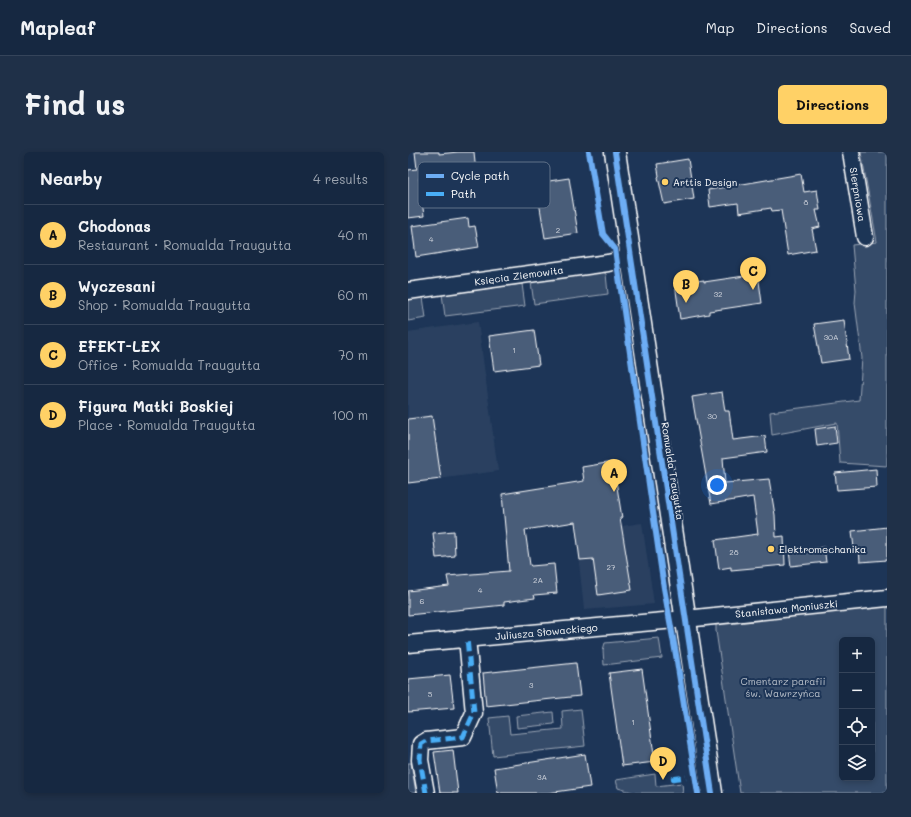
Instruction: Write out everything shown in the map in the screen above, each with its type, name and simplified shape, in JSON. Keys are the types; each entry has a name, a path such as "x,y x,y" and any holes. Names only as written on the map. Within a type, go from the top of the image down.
{"street":[{"name":"Romualda Traugutta","path":"615,152 712,793"},
{"name":"Sierpniowa","path":"851,152 865,237"},
{"name":"Księcia Ziemowita","path":"408,291 608,263 630,258"},
{"name":"Stanisława Moniuszki","path":"686,619 887,598"},
{"name":"Juliusza Słowackiego","path":"408,644 686,619"},
{"path":"426,793 420,760 420,744 426,741 463,737 474,713 467,638"}],"shaded area":[{"path":"478,322 498,471 408,483 408,332"},
{"path":"642,523 654,604 584,610 576,533"}],"green space":[{"path":"861,152 887,152 887,466 840,463 837,423 772,435 770,412 859,400 862,358 855,303 856,290 852,245 877,242"},
{"path":"603,272 606,274 608,294 534,304 531,282"},
{"path":"522,284 525,306 445,316 442,294"},
{"path":"423,297 426,318 408,321 408,299"},
{"name":"Cmentarz parafii św. Wawrzyńca","path":"887,606 887,793 740,793 716,623"},
{"path":"659,638 662,658 604,665 603,650 605,643"},
{"path":"581,709 585,746 493,756 489,718 508,716 510,734 563,729 562,711"},
{"path":"553,712 554,724 517,728 516,716"},
{"path":"408,763 411,763 416,793 408,793"},
{"path":"655,774 656,786 682,783 683,793 635,793 618,788 616,780"}],"building":[{"path":"415,152 439,152 439,154 474,152 475,162 418,162 418,208 423,208 424,216 408,218 408,170 417,169"},
{"path":"688,159 694,199 664,204 658,177 657,164"},
{"path":"801,174 804,192 817,190 820,210 816,210 820,227 812,229 816,250 788,255 781,210 772,211 771,208 739,213 738,203 710,207 708,190"},
{"path":"569,178 578,233 545,238 540,208 550,208 550,181"},
{"path":"468,218 469,227 475,226 479,247 416,257 412,226"},
{"path":"758,274 762,303 709,311 709,314 680,319 675,284 704,280 704,282"},
{"path":"844,320 849,359 821,363 814,324"},
{"path":"534,330 539,365 494,371 489,336"},
{"path":"722,392 725,411 729,411 733,440 765,436 767,452 723,458 725,483 769,479 775,515 776,537 784,536 785,565 731,570 731,567 719,569 715,540 758,534 753,497 711,504 692,397"},
{"path":"432,416 441,479 408,483 408,419"},
{"path":"835,426 837,443 817,446 815,429"},
{"path":"613,462 622,518 620,518 632,590 598,595 593,559 580,560 575,522 525,530 530,565 554,564 557,593 534,595 535,598 504,602 504,605 408,615 408,591 449,586 447,576 509,571 502,494 584,481 582,467"},
{"path":"876,469 877,487 837,490 835,473"},
{"path":"887,527 887,560 860,562 859,548 854,548 852,531"},
{"path":"454,531 455,556 436,558 433,533"},
{"path":"824,547 826,562 791,566 789,551"},
{"path":"576,663 580,696 486,706 483,673"},
{"path":"642,669 655,762 622,766 609,673"},
{"path":"450,675 454,708 408,712 408,679"},
{"path":"453,750 458,793 440,793 434,752"},
{"path":"585,754 590,787 548,793 498,793 494,768"}],"marked path":[{"path":"426,793 420,760 421,744 426,741 463,737 474,713 467,638"},
{"path":"671,779 686,777"}],"cycle path":[{"path":"589,152 603,234 615,249 664,588 698,793"},
{"path":"615,152 712,793"}],"place":[{"name":"Arttis Design","path":"665,182"},
{"name":"EFEKT-LEX","path":"753,290"},
{"name":"Wyczesani","path":"686,303"},
{"name":"Chodonas","path":"614,492"},
{"name":"Elektromechanika","path":"771,549"},
{"name":"Figura Matki Boskiej","path":"663,780"}]}
